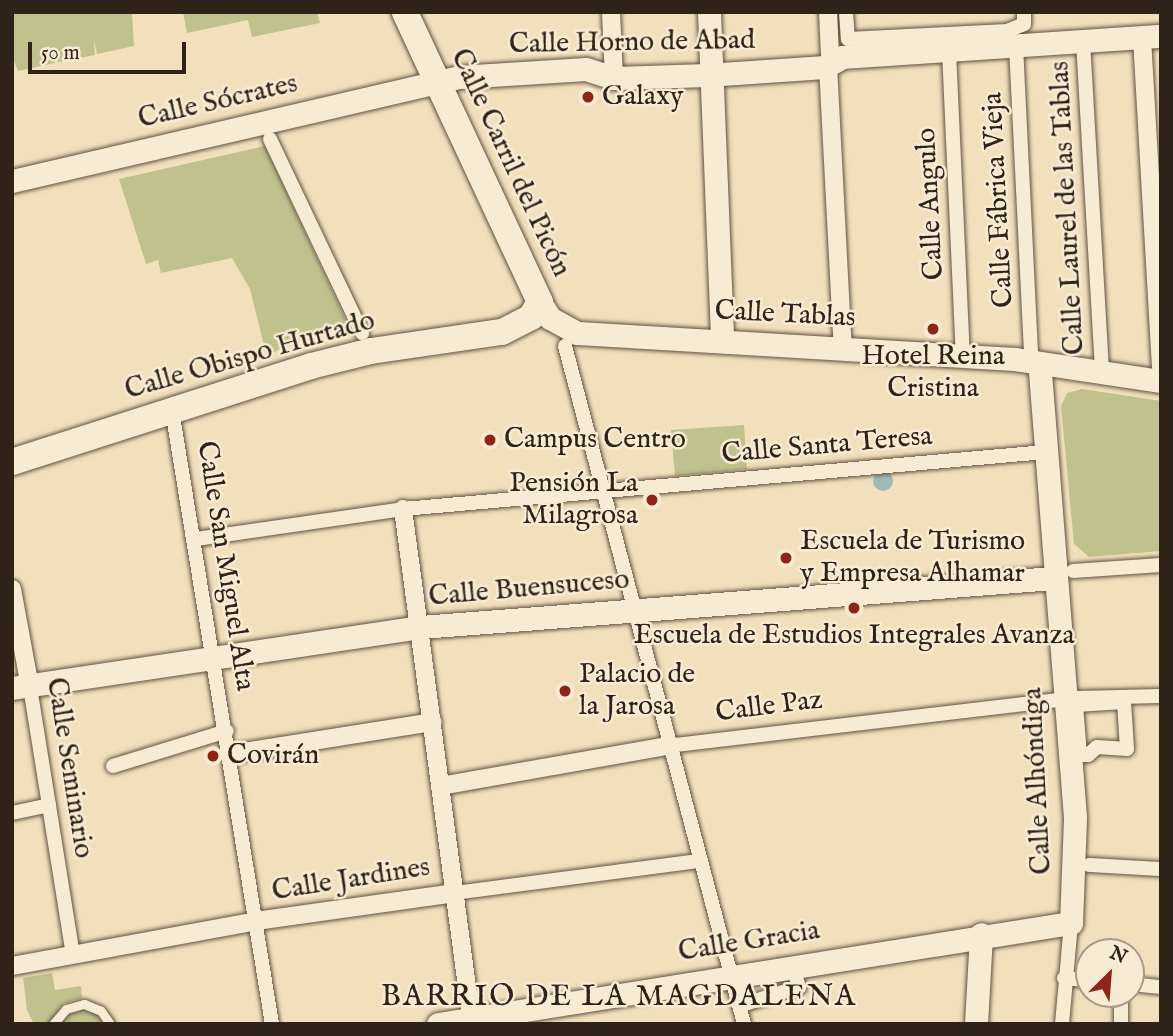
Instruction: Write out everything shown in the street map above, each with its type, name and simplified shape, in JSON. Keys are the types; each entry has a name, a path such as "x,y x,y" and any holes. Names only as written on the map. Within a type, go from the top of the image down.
{"main road":[{"name":"Calle Carril del Picón","path":"405,12 540,302"},
{"name":"Calle Obispo Hurtado","path":"12,462 172,410 371,351 502,332 520,326 540,302"}],"street":[{"path":"611,12 614,78"},
{"path":"709,12 722,341"},
{"path":"828,12 843,348"},
{"path":"846,12 848,39 1007,31 1024,23 1024,12"},
{"name":"Calle Horno de Abad","path":"437,82 460,77 586,69 614,78 712,75 832,63 842,57 1152,37"},
{"path":"1152,37 1160,375"},
{"name":"Calle Laurel de las Tablas","path":"1083,41 1102,373"},
{"name":"Calle Fábrica Vieja","path":"1016,46 1035,358"},
{"name":"Calle Angulo","path":"948,51 963,355"},
{"name":"Calle Sócrates","path":"12,181 437,82"},
{"path":"270,139 362,333"},
{"name":"Calle Tablas","path":"540,302 550,318 577,333 1035,358 1102,373 1160,375"},
{"path":"565,346 667,746 744,1024"},
{"name":"Calle Alhóndiga","path":"1035,358 1045,452 1064,575 1065,700 1075,817 1071,923 1062,1024"},
{"name":"Calle San Miguel Alta","path":"172,410 228,731 272,1024"},
{"name":"Calle Santa Teresa","path":"195,539 403,509 1045,452"},
{"path":"403,509 472,1021"},
{"path":"1064,575 1161,565"},
{"name":"Calle Buensuceso","path":"21,688 216,661 421,627 1064,575"},
{"name":"Calle Seminario","path":"12,589 21,688 49,805 73,955"},
{"name":"Calle Paz","path":"440,786 667,746 1065,700 1161,696"},
{"path":"1125,702 1127,749 1095,747 1088,755 1080,755 1076,705 1125,702"},
{"path":"231,754 432,722"},
{"name":"Calle San Miguel Alta","path":"113,766 228,731"},
{"path":"12,813 49,805"},
{"name":"Calle Jardines","path":"12,967 256,921 699,861"},
{"path":"1089,865 1161,869"},
{"name":"Calle Gracia","path":"438,1024 472,1021 981,934 1071,923"},
{"path":"976,1024 981,934"},
{"path":"1064,978 1075,979"}],"lane":[{"path":"54,1024 65,1009 84,1004 101,1011 110,1024"}],"green space":[{"path":"12,12 132,12 134,46 97,54 94,40 95,55 58,62 54,48 55,63 18,71 12,56"},
{"path":"183,12 317,12 320,23 252,37 248,20 187,33"},
{"path":"265,146 349,327 292,341 267,357 250,289 232,258 161,273 158,260 146,264 119,179"},
{"path":"1082,389 1161,401 1161,551 1089,557 1074,544 1061,406 1067,393"},
{"path":"744,425 747,469 675,476 671,430"},
{"path":"52,973 55,990 81,986 82,998 64,1003 49,1024 34,1024 27,1010 23,978"},
{"path":"83,1008 99,1014 106,1024 57,1024 67,1012"}],"water":[{"path":"883,471 890,474 893,481 890,488 883,491 876,488 873,481 876,474"}],"place":[{"name":"Galaxy","path":"588,97"},
{"name":"Hotel Reina Cristina","path":"933,329"},
{"name":"Campus Centro","path":"490,440"},
{"name":"Pensión La Milagrosa","path":"652,500"},
{"name":"Escuela de Turismo y Empresa Alhamar","path":"786,558"},
{"name":"Escuela de Estudios Integrales Avanza","path":"854,608"},
{"name":"Palacio de la Jarosa","path":"565,691"},
{"name":"Covirán","path":"213,756"}],"district":[{"name":"BARRIO DE LA MAGDALENA","path":"619,997"}]}
